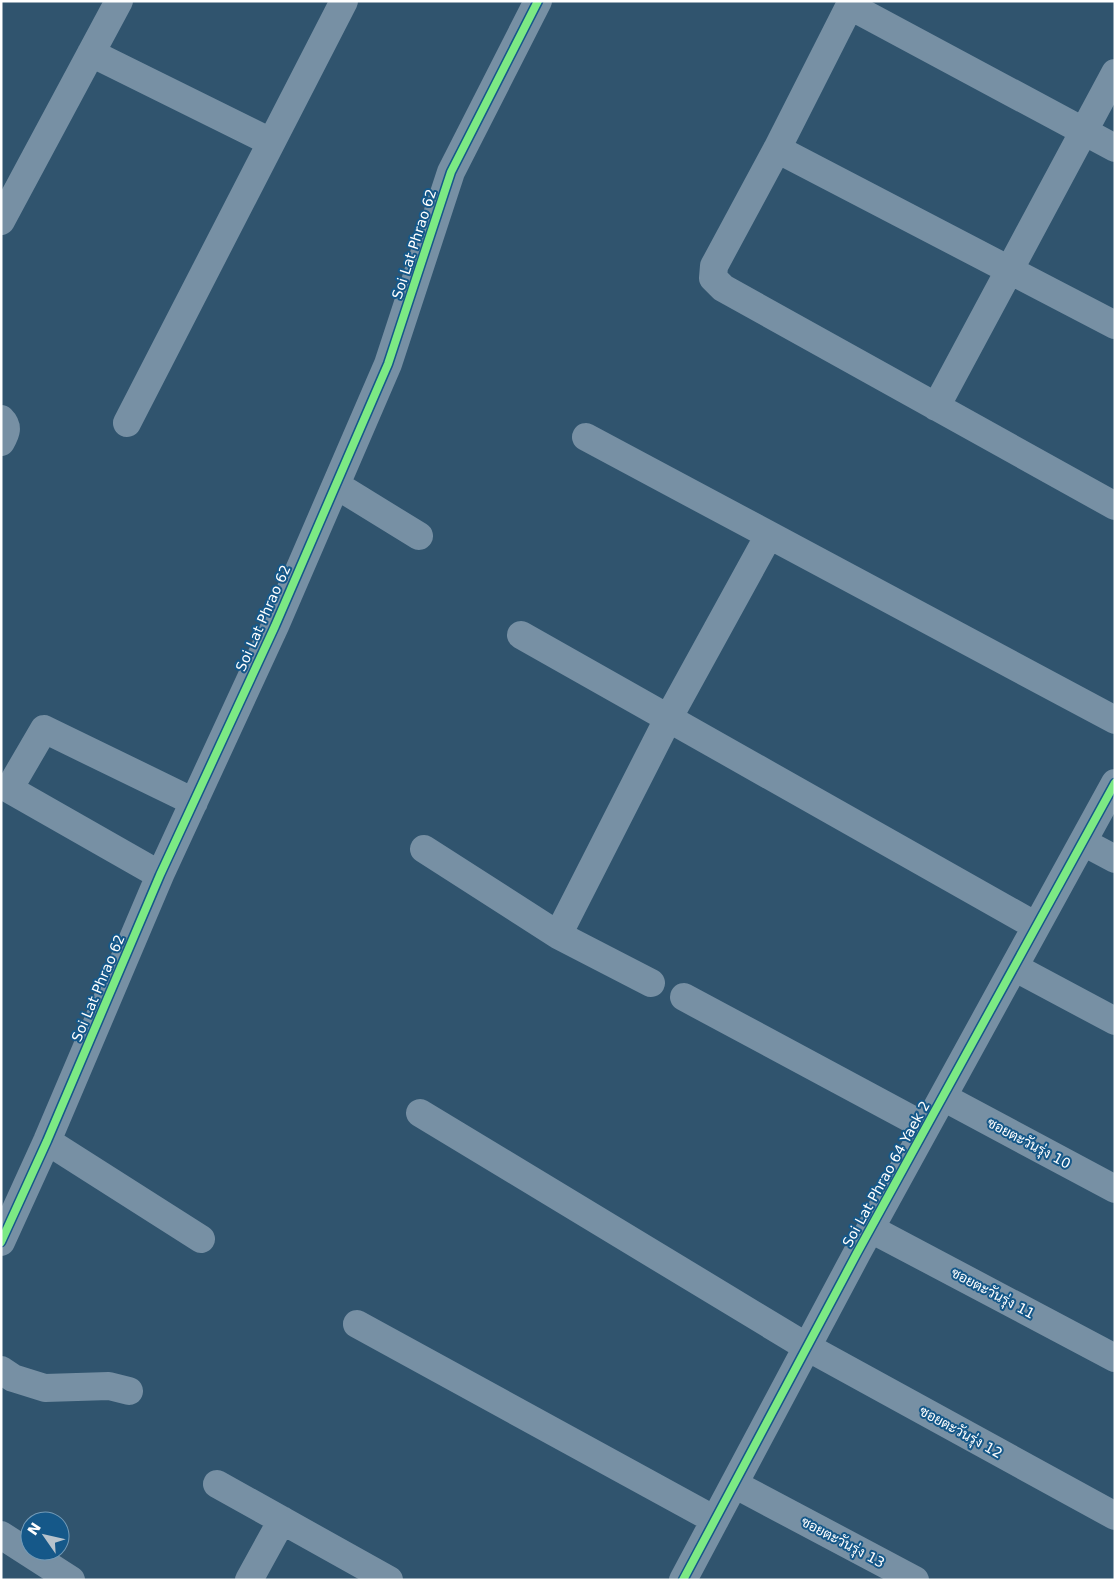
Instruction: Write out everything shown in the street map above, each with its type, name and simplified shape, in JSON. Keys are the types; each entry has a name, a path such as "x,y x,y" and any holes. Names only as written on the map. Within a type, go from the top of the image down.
{"street":[{"path":"1,221 119,1"},
{"path":"126,424 344,1"},
{"name":"Soi Lat Phrao 62","path":"1,1242 47,1141 160,875 274,626 388,364 451,172 538,1"},
{"path":"1115,148 851,4 777,149 714,266 713,278 723,288 1115,506"},
{"path":"91,53 271,142"},
{"path":"936,407 1115,73"},
{"path":"777,149 1115,325"},
{"path":"1,419 6,425 7,431 1,442"},
{"path":"586,437 1115,720"},
{"path":"336,484 419,536"},
{"path":"558,935 669,717 769,535"},
{"path":"521,635 1036,926"},
{"path":"160,875 9,789 44,730 194,802"},
{"name":"Soi Lat Phrao 64 Yaek 2","path":"683,1580 871,1228 1115,783"},
{"path":"1082,842 1115,859"},
{"path":"424,849 558,935 651,983"},
{"path":"1014,967 1115,1021"},
{"path":"684,997 926,1127"},
{"name":"ซอยตะวันรุ่ง 10","path":"943,1097 1115,1189"},
{"name":"ซอยตะวันรุ่ง 12","path":"420,1113 807,1347 1115,1516"},
{"path":"47,1141 201,1239"},
{"name":"ซอยตะวันรุ่ง 11","path":"871,1228 1115,1358"},
{"path":"357,1324 715,1520"},
{"path":"1,1370 13,1378 45,1388 109,1386 129,1391"},
{"path":"217,1484 389,1580"},
{"name":"ซอยตะวันรุ่ง 13","path":"734,1484 914,1580"},
{"path":"249,1580 282,1520"},
{"path":"1,1535 71,1580"}],"cycle path":[{"path":"1,1242 47,1141 160,875 275,626 388,364 451,172 538,1"},
{"path":"683,1580 857,1253 1115,783"}]}
